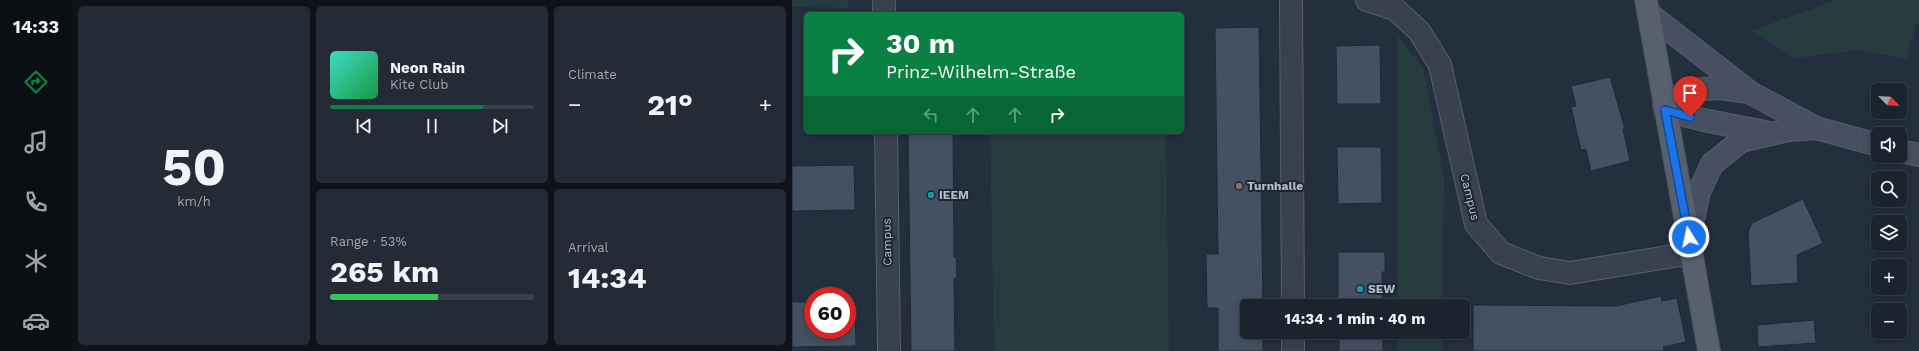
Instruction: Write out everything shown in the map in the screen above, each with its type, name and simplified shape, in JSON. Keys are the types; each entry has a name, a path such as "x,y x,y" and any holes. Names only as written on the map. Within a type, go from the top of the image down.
{"main road":[{"path":"1648,7 1664,107 1709,351"}],"street":[{"path":"884,0 884,12"},
{"path":"1291,0 1293,299"},
{"name":"Campus","path":"1367,0 1395,9 1419,31 1440,65 1476,224 1502,253 1539,268 1570,273 1690,245"},
{"path":"1648,7 1749,92 1816,128 1871,143"},
{"path":"1664,107 1692,90 1719,88 1749,92"},
{"path":"1664,107 1703,120 1773,134"},
{"path":"1690,245 1699,192 1712,164 1741,141 1789,130 1816,128"},
{"name":"Campus","path":"886,134 889,351"},
{"path":"1907,152 1919,155"},
{"path":"1293,339 1293,351"}],"green space":[{"path":"792,0 848,0 848,8 792,7"},
{"path":"1836,0 1919,0 1919,23 1916,24 1906,59 1859,50 1795,58 1751,31"},
{"path":"1398,36 1423,68 1444,178 1442,299 1398,299"},
{"path":"990,134 1166,134 1169,351 994,351"},
{"path":"1398,339 1442,339 1442,351 1398,351"}],"building":[{"path":"1259,27 1263,299 1240,299 1240,339 1263,339 1263,351 1218,351 1218,308 1207,308 1206,254 1218,254 1215,28"},
{"path":"1380,45 1381,104 1337,104 1336,46"},
{"path":"1610,77 1625,129 1623,129 1630,161 1591,171 1586,149 1581,150 1571,107 1576,106 1571,86"},
{"name":"IEEM","path":"908,134 953,134 954,257 956,257 957,278 954,278 955,351 911,351"},
{"path":"1337,147 1381,147 1382,203 1338,204"},
{"path":"854,165 855,210 792,211 792,166"},
{"path":"1803,199 1823,243 1797,255 1798,283 1751,286 1748,232 1752,223"},
{"name":"SEW","path":"1338,252 1385,252 1385,272 1382,272 1383,299 1338,299"},
{"path":"1661,296 1662,301 1677,298 1686,342 1663,347 1664,351 1473,351 1473,305 1616,306"},
{"path":"792,302 804,302 804,339 856,339 856,346 792,347"},
{"path":"1814,320 1816,343 1758,347 1757,325"},
{"name":"SEW","path":"1339,339 1383,339 1383,351 1339,351"}],"place":[{"name":"Turnhalle","path":"1239,186"},
{"name":"IEEM","path":"931,195"},
{"name":"SEW","path":"1360,289"}],"route":[{"path":"1689,237 1665,110 1690,117"}]}
